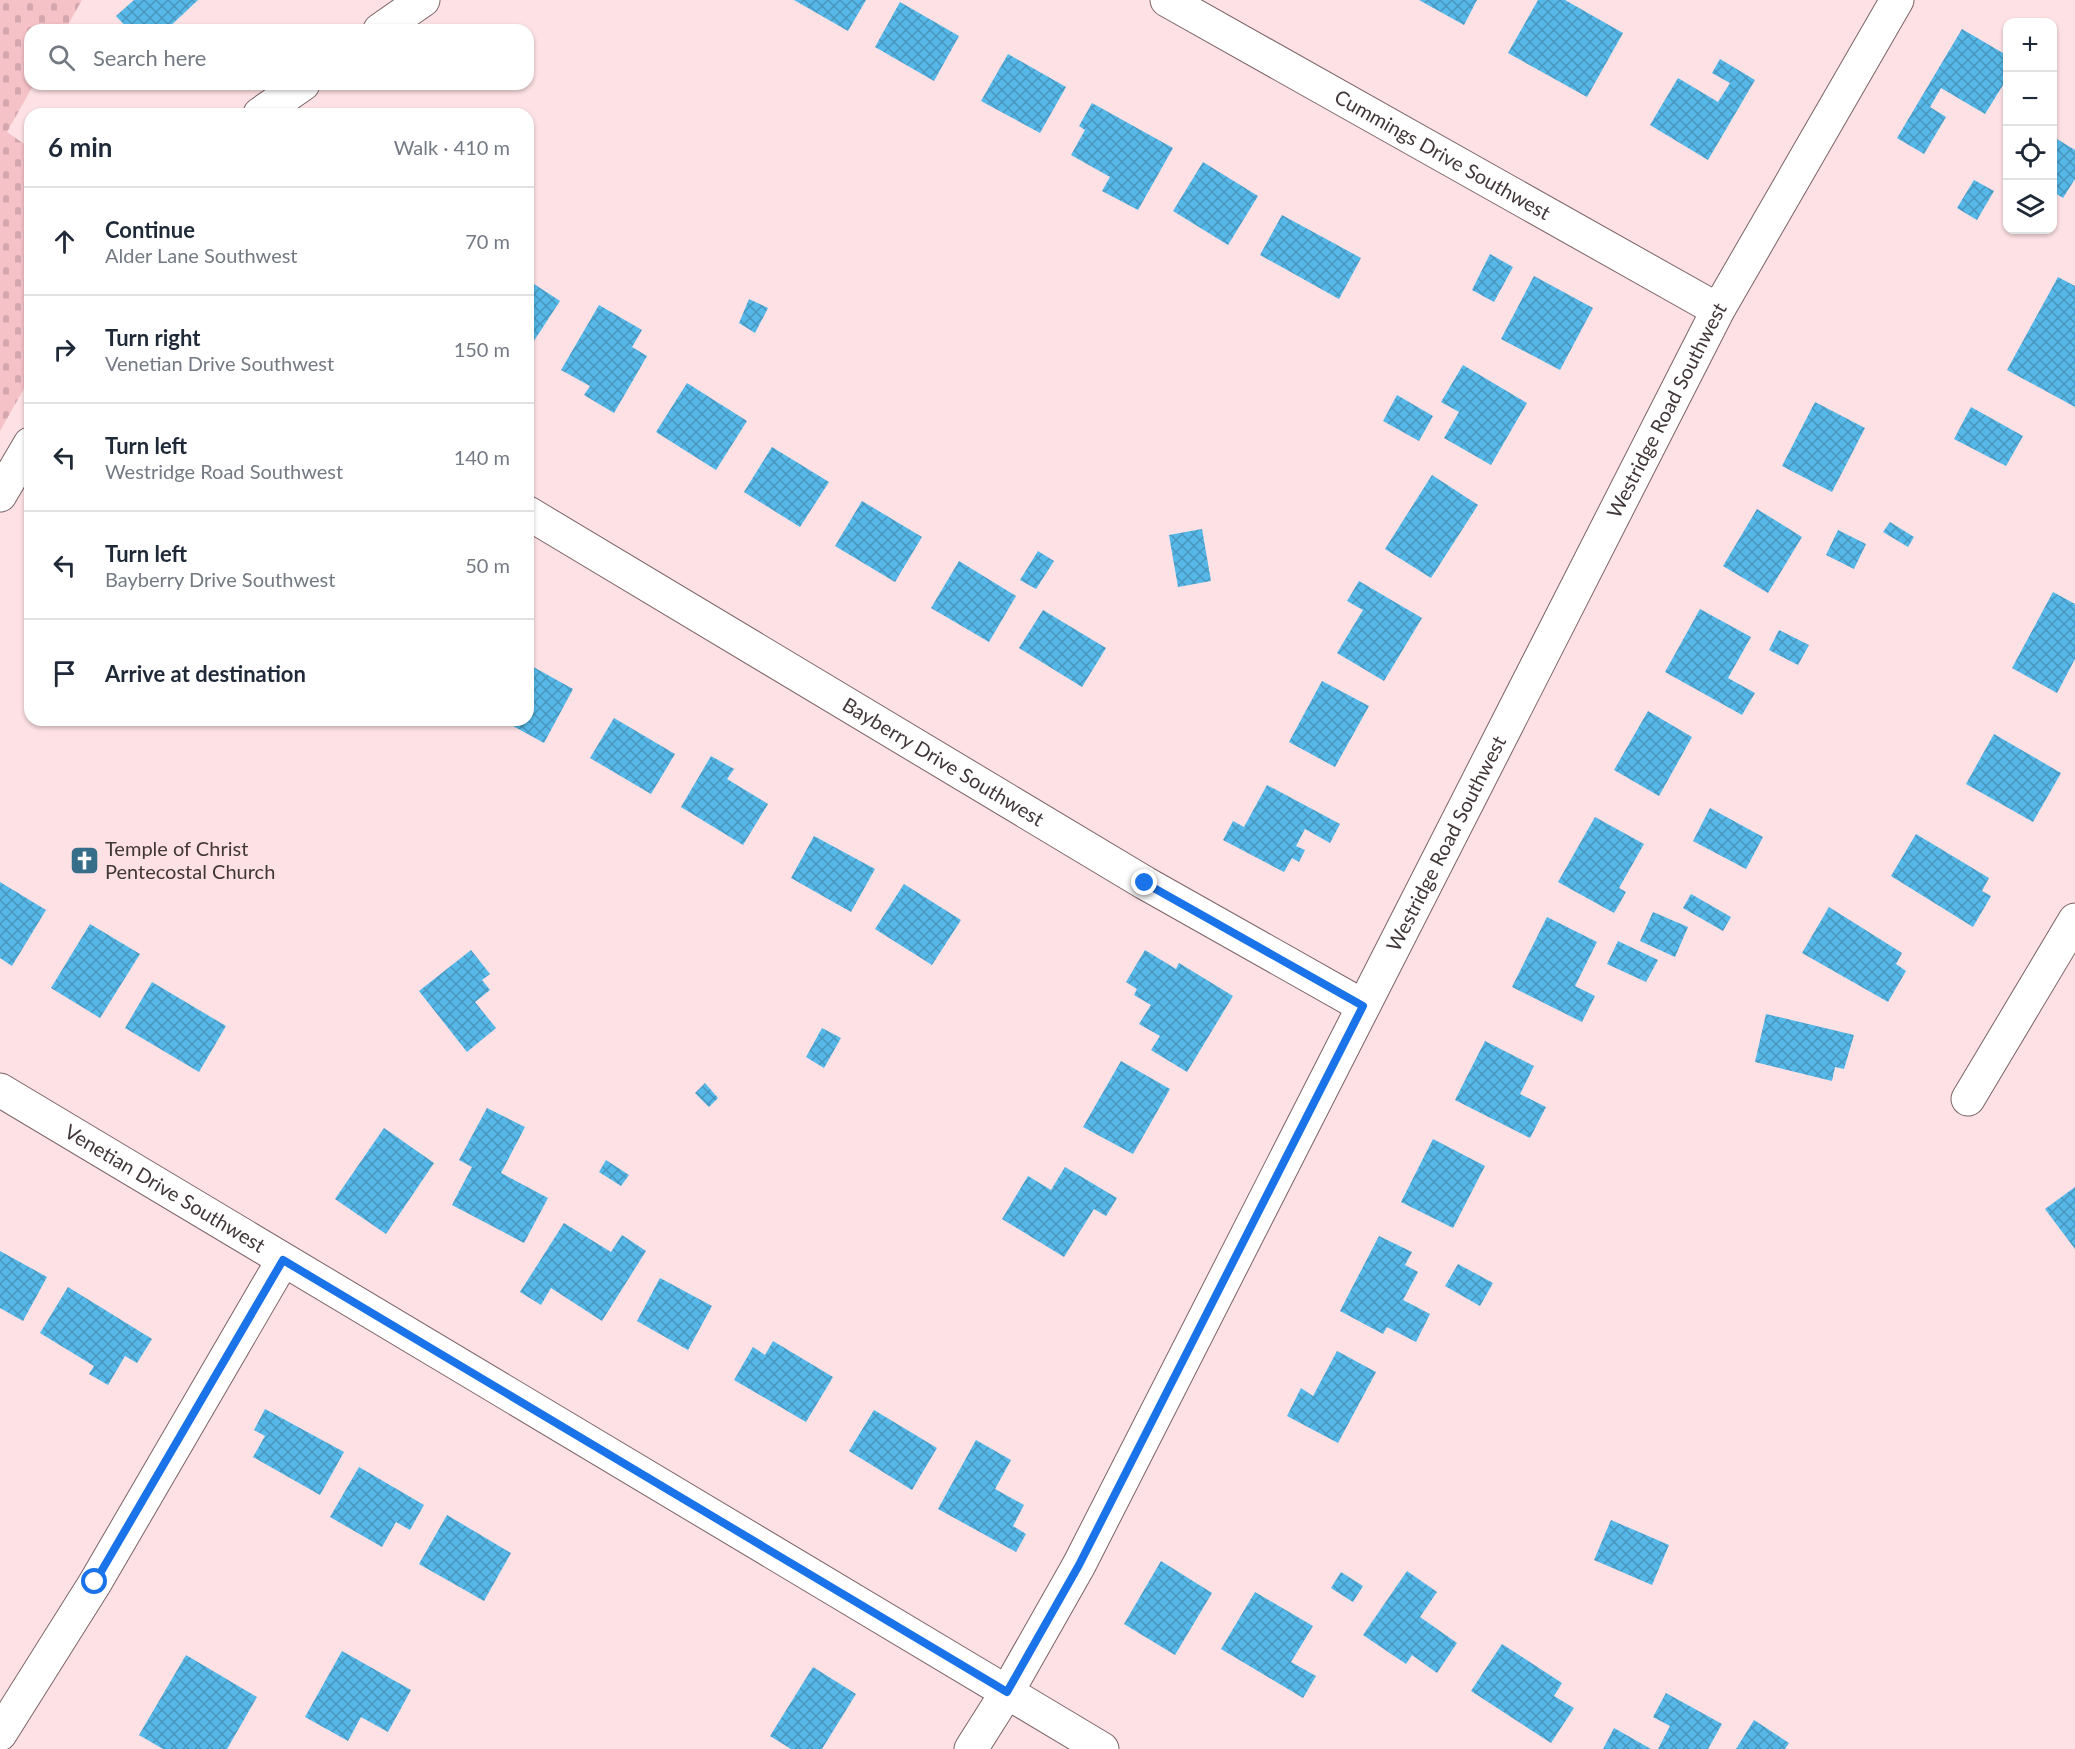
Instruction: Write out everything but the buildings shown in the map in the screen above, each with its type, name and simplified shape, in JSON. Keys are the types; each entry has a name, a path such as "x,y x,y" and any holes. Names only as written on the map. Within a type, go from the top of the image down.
{"street":[{"path":"389,24 423,0"},
{"name":"Cummings Drive Southwest","path":"1167,0 1718,310"},
{"name":"Westridge Road Southwest","path":"971,1749 1007,1692 1079,1565 1718,310 1897,0"},
{"path":"269,108 294,90"},
{"path":"0,495 24,454"},
{"name":"Bayberry Drive Southwest","path":"534,517 1145,883 1363,1006"},
{"path":"1968,1099 2075,921"},
{"name":"Venetian Drive Southwest","path":"0,1090 1102,1749"},
{"path":"0,1734 95,1582 283,1260"}],"green space":[{"path":"0,0 82,0 68,24 24,24 24,90 31,90 7,132 24,144 24,389 0,431"}],"place":[{"name":"Temple of Christ Pentecostal Church","path":"84,860"}],"route":[{"path":"95,1582 283,1260 1007,1692 1079,1565 1363,1006 1145,883"}]}
